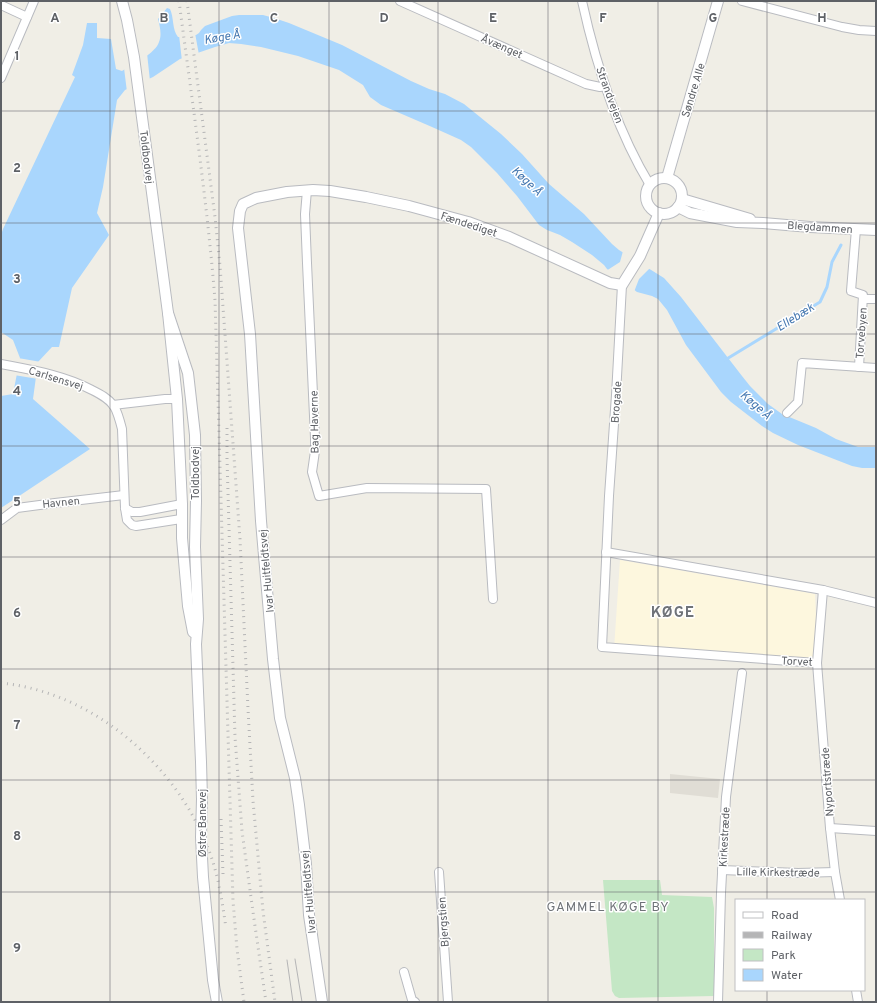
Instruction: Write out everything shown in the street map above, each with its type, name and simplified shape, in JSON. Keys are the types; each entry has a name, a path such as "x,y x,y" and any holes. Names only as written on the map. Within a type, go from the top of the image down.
{"street":[{"path":"1,78 3,67 22,31 34,1"},
{"name":"Toldbodvej","path":"122,1 134,57 168,313 177,399 182,504 181,518"},
{"name":"Åvænget","path":"400,1 586,84 600,87 605,86"},
{"name":"Strandvejen","path":"582,1 605,86 638,165 650,185"},
{"name":"Søndre Alle","path":"666,178 718,1"},
{"path":"742,1 842,27 876,31"},
{"path":"1,5 27,17"},
{"path":"666,178 677,183 682,193 680,203 674,211 664,214 659,213 650,206 646,196 650,185 657,179 666,178"},
{"name":"Fændediget","path":"307,190 330,191 366,197 409,206 468,222 510,237 610,283 622,285"},
{"name":"Bag Haverne","path":"307,190 305,214 315,438 312,472 319,496 367,488 486,489 492,599"},
{"name":"Ivar Huitfeldtsvej","path":"307,190 256,198 243,204 240,211 238,228 250,334 262,521 273,659 280,718 295,778 299,805 307,870 309,915 322,1002"},
{"name":"Blegdammen","path":"680,203 764,223 876,230"},
{"name":"Brogade","path":"606,552 622,285 639,258 659,213"},
{"name":"Torvebyen","path":"856,229 851,291 863,295 859,367"},
{"name":"Torvebyen","path":"863,299 876,299"},
{"name":"Toldbodvej","path":"168,313 188,373 195,435 195,517"},
{"name":"Torvebyen","path":"787,413 798,402 802,363 876,368"},
{"name":"Carlsensvej","path":"4,365 44,372 79,383 104,396 113,405"},
{"path":"177,399 113,405 118,414 122,429 125,508 127,520 132,526 195,517"},
{"name":"Havnen","path":"1,520 17,508 124,495"},
{"path":"125,508 132,512 136,512 196,501"},
{"name":"Østre Banevej","path":"195,517 198,619 196,644 202,799 201,837 213,980 217,1002"},
{"name":"Østre Banevej","path":"181,518 188,606 196,644"},
{"path":"606,552 823,590 876,603"},
{"name":"Torvet","path":"606,552 602,647 818,663 823,590"},
{"name":"Nyportstræde","path":"818,663 830,828 840,899"},
{"name":"Kirkestræde","path":"718,1002 726,797 742,673"},
{"path":"830,828 876,830"},
{"name":"Lille Kirkestræde","path":"722,870 835,872"},
{"name":"Bjergstien","path":"439,872 448,1002"},
{"path":"404,972 412,1001"},
{"path":"856,991 858,1002"}],"shaded area":[{"path":"620,560 815,594 818,666 614,649"},
{"path":"670,774 720,779 718,798 670,793"}],"green space":[{"path":"603,880 660,880 662,895 712,897 714,908 714,996 619,998 615,996 612,991"}],"water":[{"name":"Køge Å","path":"167,8 170,9 175,31 178,37 196,35 205,26 232,16 263,15 289,23 342,45 411,81 445,94 464,104 501,134 522,154 549,184 584,214 612,244 664,278 681,297 750,386 768,404 782,414 816,428 836,439 858,447 876,447 876,468 852,466 798,445 762,426 731,402 721,392 686,345 667,310 658,299 637,292 607,269 592,255 560,235 539,225 497,173 471,147 461,140 381,105 370,97 363,85 339,70 298,56 261,47 229,43 180,59 153,77 125,90 117,100 103,187 97,213 109,235 72,288 59,347 52,347 38,362 33,399 90,449 1,508 1,396 13,394 20,358 13,340 1,332 1,235 75,77 72,75 83,45 87,23 97,23 97,38 111,39 116,69 122,71 143,58 157,46 161,34 158,19"}],"pier":[{"path":"195,33 199,55 182,61 179,35"},
{"path":"147,53 150,81 127,92 124,68"},
{"path":"623,251 651,267 639,279 634,292 606,271 620,262"},
{"path":"18,358 41,362 38,379 14,375"}],"waterway":[{"name":"Ellebæk","path":"725,360 820,302 827,287 832,262 841,245"}],"tram line":[{"path":"295,959 302,1002"},
{"path":"287,960 293,1002"}],"railway":[{"path":"179,1 204,188 215,300 233,901 237,949 244,1002"},
{"path":"187,1 220,266 240,539 253,801 263,911 275,1002"},
{"path":"227,428 235,737 242,831 266,1002"},
{"path":"1,683 35,689 67,701 98,717 126,737 152,761 175,788 193,817 208,848 217,877 226,928"},
{"path":"221,819 223,874"}],"district":[{"name":"KØGE","path":"673,612"},
{"name":"GAMMEL KØGE BY","path":"608,906"}]}
